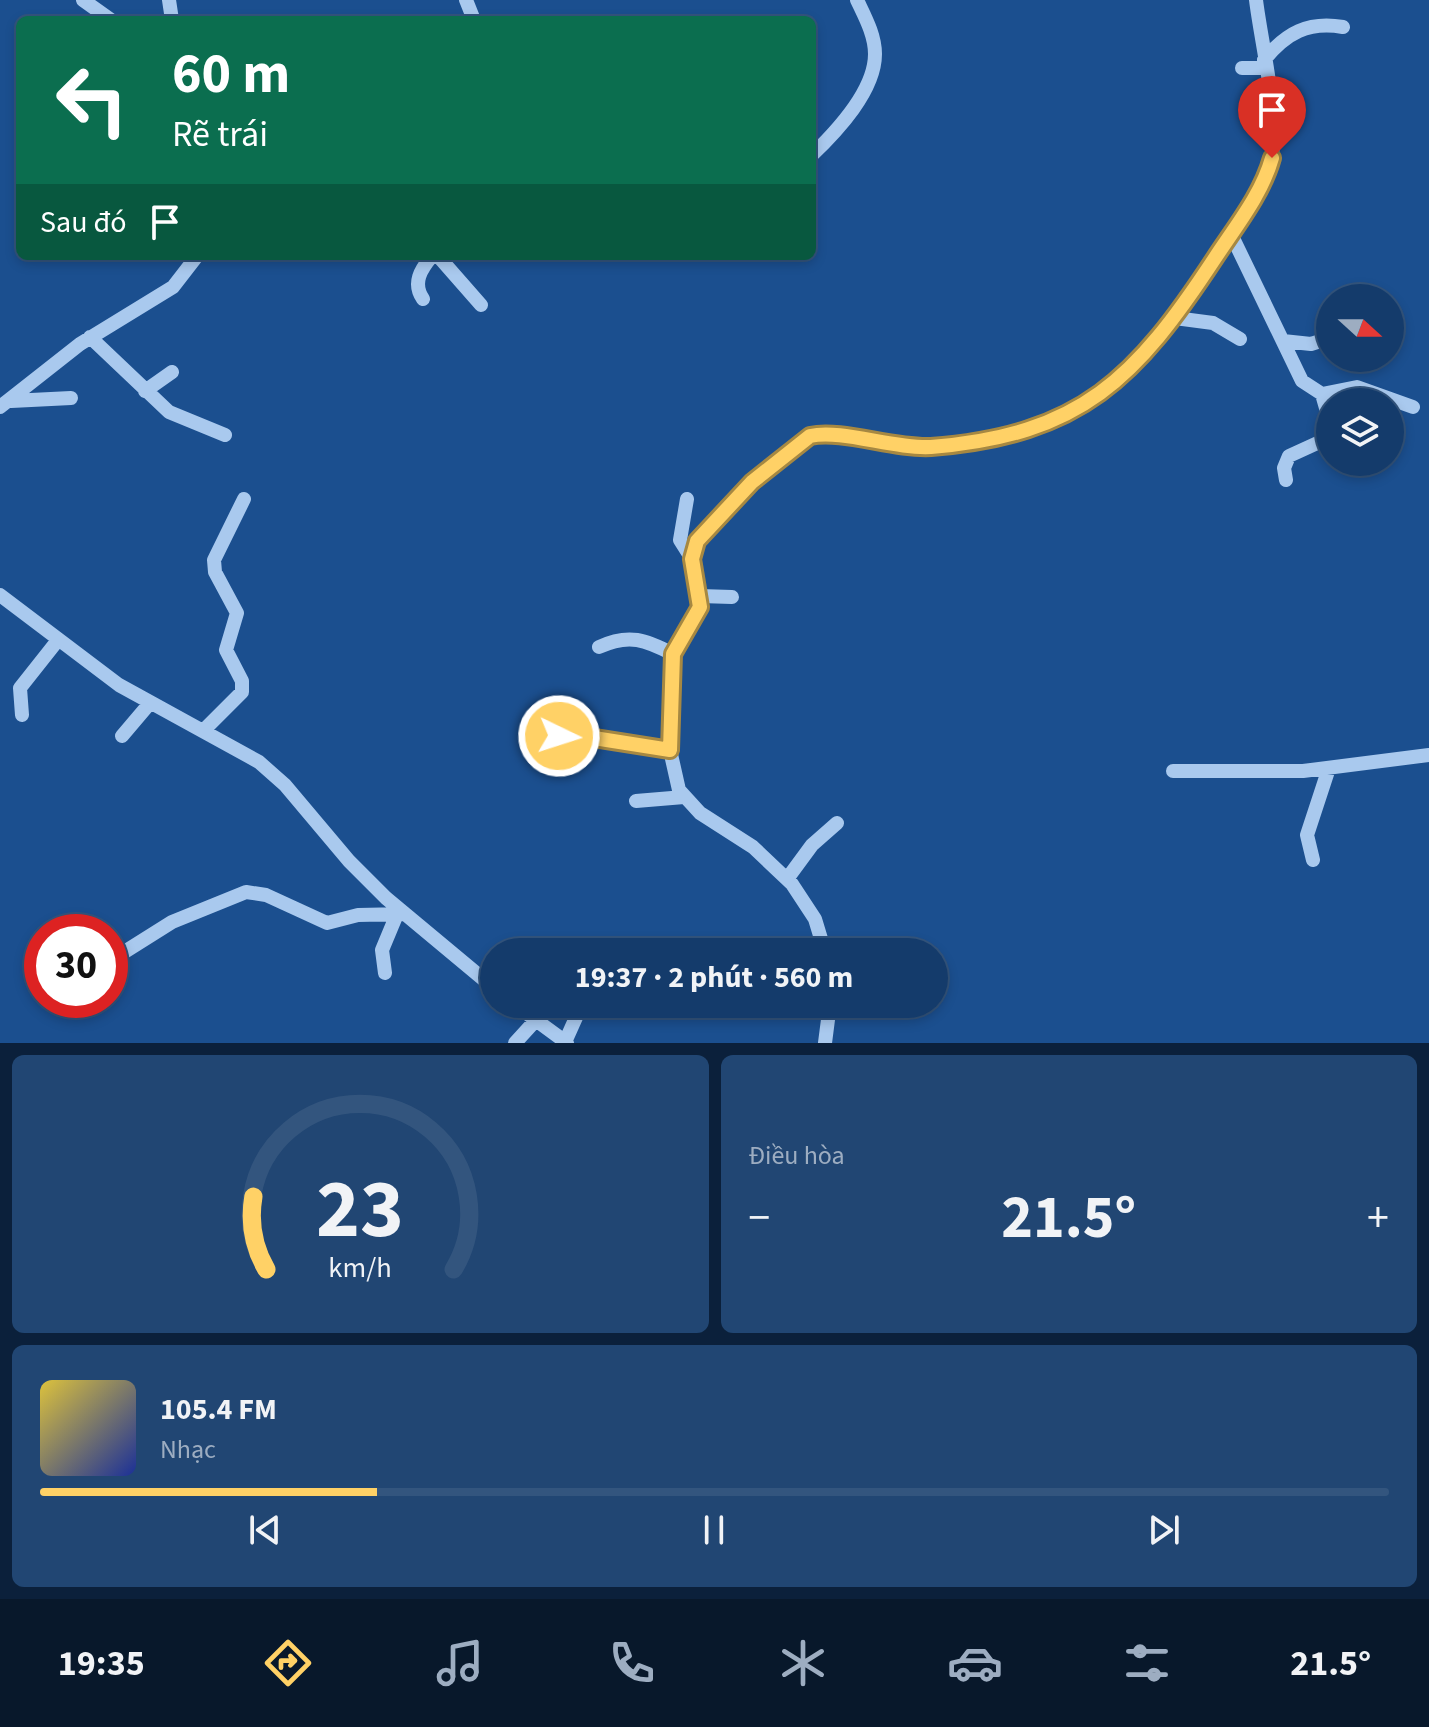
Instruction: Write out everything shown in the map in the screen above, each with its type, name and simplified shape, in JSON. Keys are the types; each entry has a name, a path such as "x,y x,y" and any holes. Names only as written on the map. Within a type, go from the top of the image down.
{"street":[{"path":"83,0 105,16"},
{"path":"816,150 851,110 873,69 874,42 857,0"},
{"path":"692,559 697,541 721,513 752,482 810,436 932,447 1044,425 1077,409 1121,377 1156,344 1262,185 1272,158 1256,0"},
{"path":"1242,68 1264,64 1286,37 1299,30 1326,24 1343,27"},
{"path":"1231,234 1302,381 1316,390"},
{"path":"5,404 90,337 173,287 194,260"},
{"path":"423,299 417,291 418,278 432,260"},
{"path":"439,260 481,305"},
{"path":"1175,318 1213,323 1240,339"},
{"path":"90,337 145,391 180,420 225,435"},
{"path":"1283,341 1316,342"},
{"path":"145,391 172,372"},
{"path":"5,404 71,398"},
{"path":"1404,404 1413,407"},
{"path":"1286,480 1284,468 1289,456 1316,444"},
{"path":"205,729 242,692 242,681 226,650 237,613 215,572 214,560 244,499"},
{"path":"687,499 680,540 692,559 700,596 693,624 673,654 670,750 673,777 684,797 700,813 767,858 787,879 815,919 821,938"},
{"path":"0,595 119,685 243,750 274,773 349,861 401,914 480,977"},
{"path":"700,596 732,597"},
{"path":"599,647 628,637 641,639 673,654"},
{"path":"22,715 18,698 20,688 58,640"},
{"path":"122,736 150,703"},
{"path":"558,728 559,736 567,743 594,738 670,750"},
{"path":"1173,771 1329,768 1429,755"},
{"path":"1313,860 1307,835 1329,768"},
{"path":"636,801 684,797"},
{"path":"787,879 812,845 837,823"},
{"path":"128,950 172,922 246,892 266,895 327,923 358,915 401,914"},
{"path":"385,973 382,950 401,914"},
{"path":"531,1018 566,1042 576,1018"},
{"path":"825,1043 828,1018"},
{"path":"515,1043 535,1021"}],"route":[{"path":"559,736 567,743 594,738 635,747 670,750 673,654 700,607 692,559 697,541 752,482 797,444 816,434 932,447 1015,433 1044,425 1077,409 1121,377 1170,327 1262,185 1272,158"}]}
